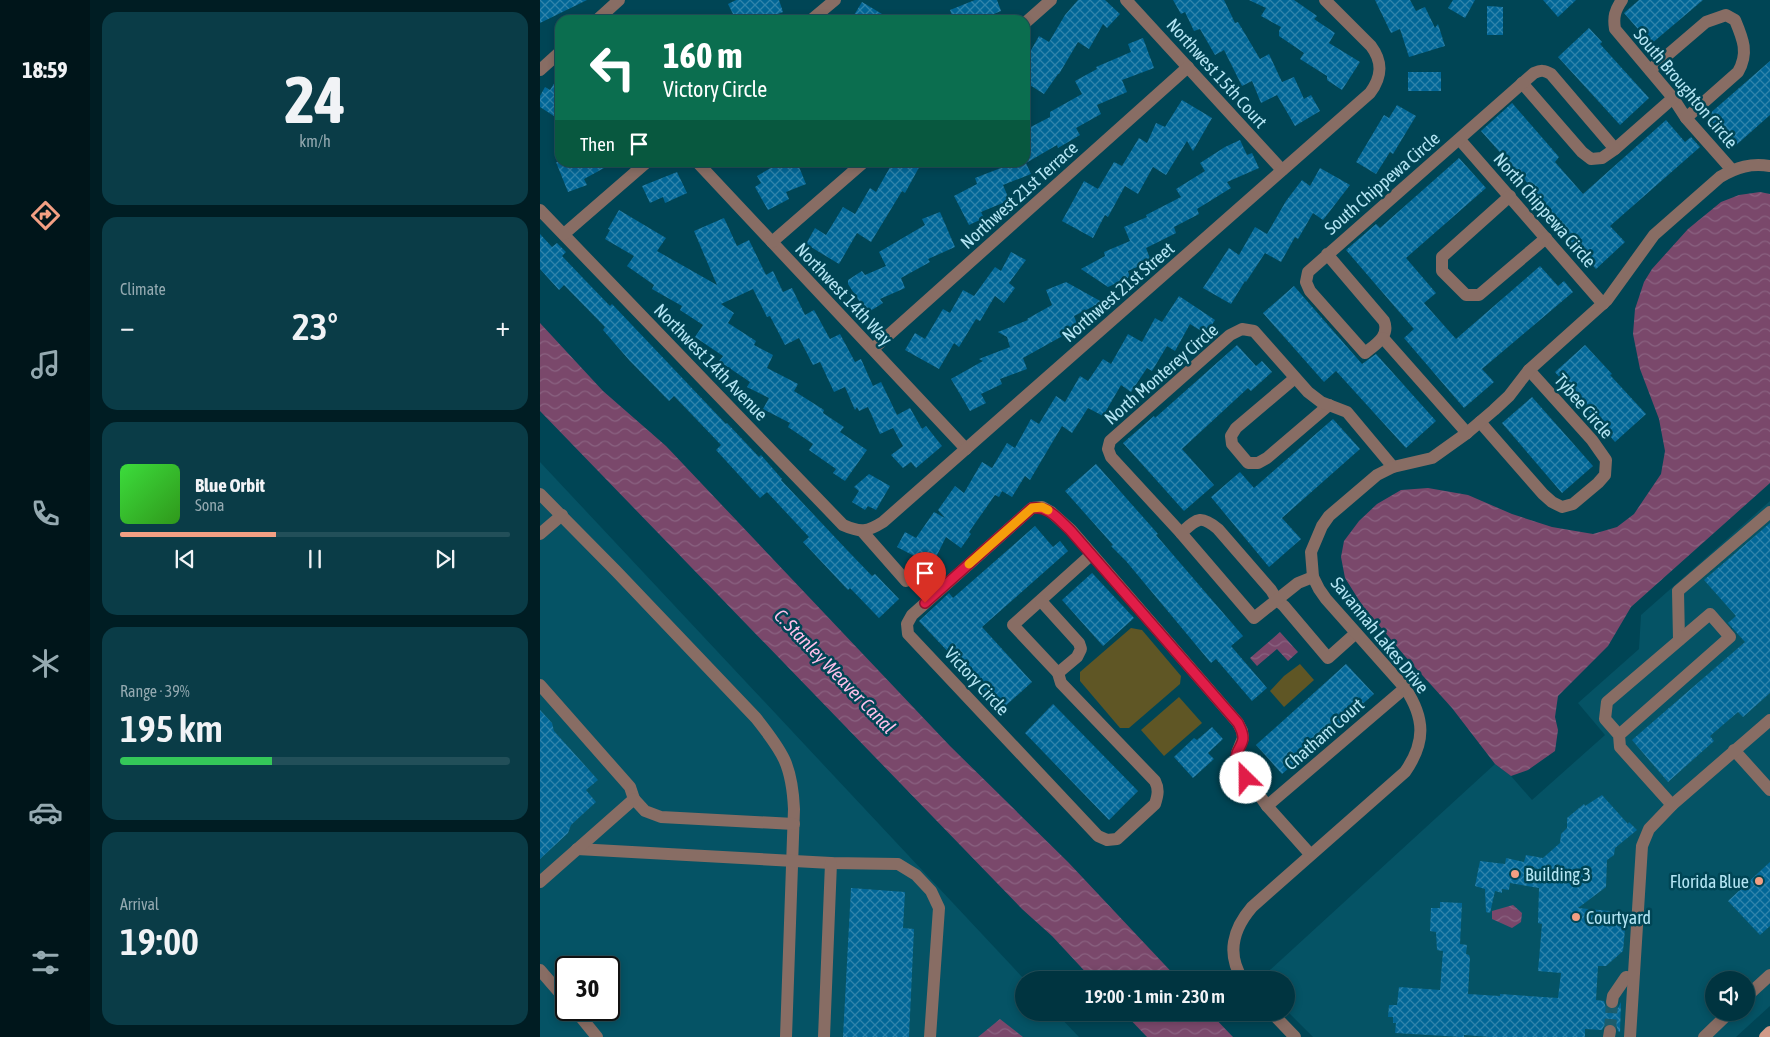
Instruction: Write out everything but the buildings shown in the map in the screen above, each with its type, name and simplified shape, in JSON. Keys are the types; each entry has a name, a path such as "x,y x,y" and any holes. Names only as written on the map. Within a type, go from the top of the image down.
{"main road":[{"path":"1765,1037 1770,1032"}],"street":[{"path":"602,15 619,0"},
{"path":"818,15 835,0"},
{"path":"1030,19 1051,0"},
{"name":"Northwest 15th Court","path":"1126,0 1282,170"},
{"name":"Northwest 21st Street","path":"862,531 874,528 883,522 1370,93 1380,75 1380,64 1377,54 1326,0"},
{"name":"South Broughton Circle","path":"1622,0 1616,8 1615,29 1674,98 1686,118 1732,170"},
{"path":"1650,70 1706,22 1726,15 1735,20 1746,54 1743,64 1738,72 1686,118"},
{"path":"540,70 555,56"},
{"name":"Northwest 21st Terrace","path":"873,349 1188,67"},
{"name":"South Chippewa Circle","path":"1327,254 1384,321 1386,326 1383,338 1365,354 1310,291 1306,282 1308,272 1327,254 1460,140 1534,73 1540,70 1551,74 1615,149"},
{"path":"1522,83 1582,152 1591,159 1602,158 1615,149 1674,98"},
{"name":"North Chippewa Circle","path":"1460,140 1603,304"},
{"name":"Savannah Lakes Drive","path":"1238,971 1233,954 1233,942 1239,923 1252,906 1398,779 1411,764 1419,744 1421,723 1414,701 1405,688 1326,599 1313,577 1311,552 1315,539 1329,516 1364,484 1393,467 1432,458 1480,422 1509,396 1529,370 1603,304 1616,289 1654,235 1720,176 1732,170 1750,165 1770,166"},
{"path":"564,234 641,167"},
{"name":"Northwest 14th Way","path":"702,167 966,449"},
{"path":"772,242 858,167"},
{"path":"1510,196 1442,257 1442,271 1466,296 1479,296 1546,238"},
{"name":"Northwest 14th Avenue","path":"540,210 843,525 862,531"},
{"name":"North Monterey Circle","path":"1181,533 1111,457 1108,449 1110,441 1230,335 1242,328 1254,331 1295,378 1321,402 1347,412 1393,467"},
{"path":"1383,338 1467,433"},
{"name":"Tybee Circle","path":"1480,422 1552,502 1562,507 1569,506 1598,483 1605,475 1606,460 1592,440 1529,370"},
{"path":"1295,378 1236,428 1231,436 1232,444 1248,463 1258,464 1267,458 1329,405"},
{"path":"540,494 756,718 776,744 786,763 793,784 794,824 786,1037"},
{"name":"Victory Circle","path":"1060,678 1155,781 1158,787 1158,796 1155,804 1117,839 1107,840 1098,836 908,634 907,624 912,614 1032,508 1042,507 1051,512 1070,530 1238,723 1243,738 1237,753 1236,762 1239,770 1254,786 1267,806 1310,854"},
{"path":"1679,640 1678,591 1770,512"},
{"path":"540,534 562,515"},
{"path":"1313,577 1298,583 1276,600 1254,618 1181,533 1195,521 1202,519 1218,529 1266,584 1276,600 1284,606 1328,658 1356,632"},
{"path":"862,531 906,581"},
{"path":"1041,601 1079,643 1081,649 1060,678 1013,625 1092,554"},
{"path":"1619,735 1730,636 1710,614 1607,702 1605,719 1619,735 1620,747 1672,805"},
{"path":"540,685 630,787 634,800 645,811 661,817 794,824"},
{"name":"Chatham Court","path":"1267,806 1405,688"},
{"path":"1630,1037 1642,846 1649,829 1672,805 1734,750 1769,723"},
{"path":"1734,750 1770,790"},
{"path":"540,882 634,800"},
{"path":"576,849 831,863 898,864 916,875 931,891 939,908 930,1037"},
{"path":"824,1037 831,863"},
{"path":"540,970 555,987"},
{"path":"1755,989 1770,975"},
{"path":"1612,1002 1613,996 1626,977 1634,978"},
{"path":"584,1021 597,1037"},
{"path":"1280,1021 1295,1037"},
{"path":"1704,1037 1721,1021"}],"shaded area":[{"path":"540,462 1017,971 1015,971 1015,1021 1064,1021 1079,1037 540,1037"},
{"path":"1770,501 1770,1006 1755,1020 1755,971 1705,971 1705,1021 1754,1021 1736,1037 1313,1037 1295,1019 1295,971 1269,971 1495,764 1511,776 1532,800 1605,735 1578,703 1639,649 1641,615"},
{"path":"1131,628 1142,630 1181,676 1180,684 1129,728 1120,728 1080,681 1080,672"},
{"path":"1300,664 1314,680 1284,707 1270,691 1284,676"},
{"path":"1179,697 1202,723 1164,756 1141,730"}],"water":[{"path":"1760,192 1770,194 1770,483 1631,607 1608,646 1558,696 1555,717 1558,730 1555,751 1528,770 1511,776 1495,764 1452,708 1362,605 1345,578 1341,557 1344,541 1359,521 1377,504 1401,490 1428,488 1468,495 1512,514 1552,527 1593,534 1617,527 1634,514 1661,474 1665,451 1659,419 1640,369 1633,334 1635,309 1644,282 1652,269 1688,229 1721,202 1739,195"},
{"name":"C. Stanley Weaver Canal","path":"540,323 603,391 666,446 950,746 1068,862 1171,971 1085,971 1052,936 1022,909 540,411"},
{"path":"1280,632 1298,652 1288,661 1277,649 1257,666 1250,658"},
{"path":"1513,905 1522,913 1521,922 1512,928 1492,919 1492,911"},
{"path":"1000,1019 1023,1037 978,1037"},
{"path":"1132,1021 1218,1021 1233,1037 1147,1037"}],"tunnel":[{"path":"1610,1031 1612,1002"}],"slow traffic":[{"path":"969,564 1032,508 1042,507 1048,510"}],"place":[{"name":"Building 3","path":"1515,874"},
{"name":"Florida Blue","path":"1759,881"},
{"name":"Courtyard","path":"1576,917"}],"route":[{"path":"925,603 1032,508 1042,507 1051,512 1070,530 1110,574 1238,723 1243,738 1237,753 1236,762 1239,770 1246,778"}]}
